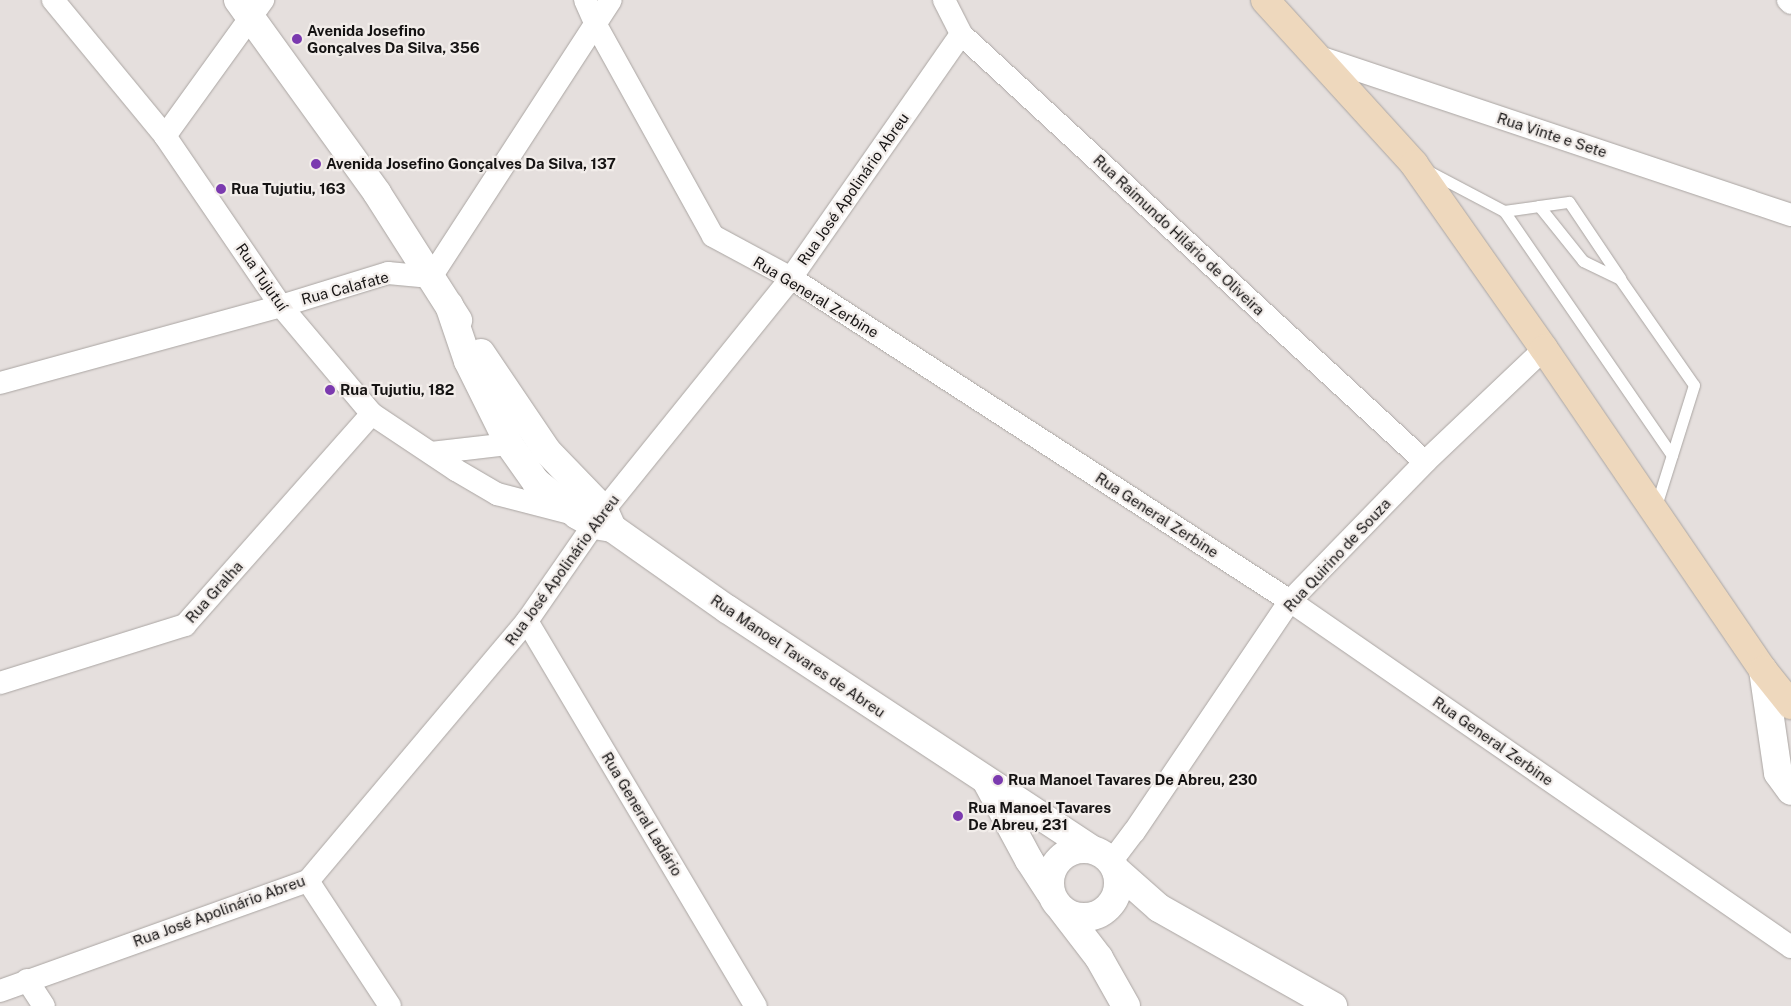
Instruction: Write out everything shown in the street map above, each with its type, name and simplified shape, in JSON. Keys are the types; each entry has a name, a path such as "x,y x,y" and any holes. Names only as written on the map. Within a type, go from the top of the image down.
{"main road":[{"path":"1265,0 1414,164 1544,349 1763,670 1791,706"}],"street":[{"name":"Rua Tujutuí","path":"53,0 165,136 281,306 372,414 456,470 497,494 597,519"},
{"name":"Rua General Zerbine","path":"585,0 596,25 713,236 792,278 1290,601 1791,947"},
{"path":"431,277 612,0"},
{"name":"Rua Raimundo Hilário de Oliveira","path":"944,0 961,34 1425,462"},
{"path":"1788,0 1791,3"},
{"path":"165,136 250,6 377,193 449,305 547,451 597,519"},
{"name":"Rua José Apolinário Abreu","path":"0,990 308,881 527,622 597,519 792,278 961,34"},
{"name":"Rua Vinte e Sete","path":"1313,55 1791,215"},
{"name":"Rua Calafate","path":"0,383 281,306 388,273 431,277"},
{"path":"449,305 468,361 509,444 536,482 597,519"},
{"name":"Rua Quirino de Souza","path":"1106,860 1140,824 1290,601 1425,462 1544,349"},
{"name":"Rua Gralha","path":"0,683 185,625 372,414"},
{"path":"432,453 509,444 547,451"},
{"name":"Rua Manoel Tavares de Abreu","path":"597,519 727,610 986,779 1106,860 1160,908 1333,1006"},
{"name":"Rua General Ladário","path":"527,622 756,1006"},
{"path":"1763,670 1778,773 1791,791"},
{"name":"Rua Manoel Tavares de Abreu","path":"986,779 1029,860 1056,901 1100,958"},
{"path":"1126,1006 1100,958 1096,930 1102,912 1117,891 1106,860 1074,850 1059,859 1050,874 1056,901 1080,916 1102,912 1160,908"},
{"path":"308,881 390,1006"},
{"path":"27,980 44,1006"}],"lane":[{"path":"1414,164 1504,211 1672,455"},
{"path":"1504,211 1569,202 1694,385 1654,510"},
{"path":"1539,206 1583,261 1620,279"}],"place":[{"name":"Avenida Josefino Gonçalves Da Silva, 356","path":"297,39"},
{"name":"Avenida Josefino Gonçalves Da Silva, 137","path":"316,164"},
{"name":"Rua Tujutiu, 163","path":"221,189"},
{"name":"Rua Tujutiu, 182","path":"330,390"},
{"name":"Rua Manoel Tavares De Abreu, 230","path":"998,780"},
{"name":"Rua Manoel Tavares De Abreu, 231","path":"958,816"}]}
